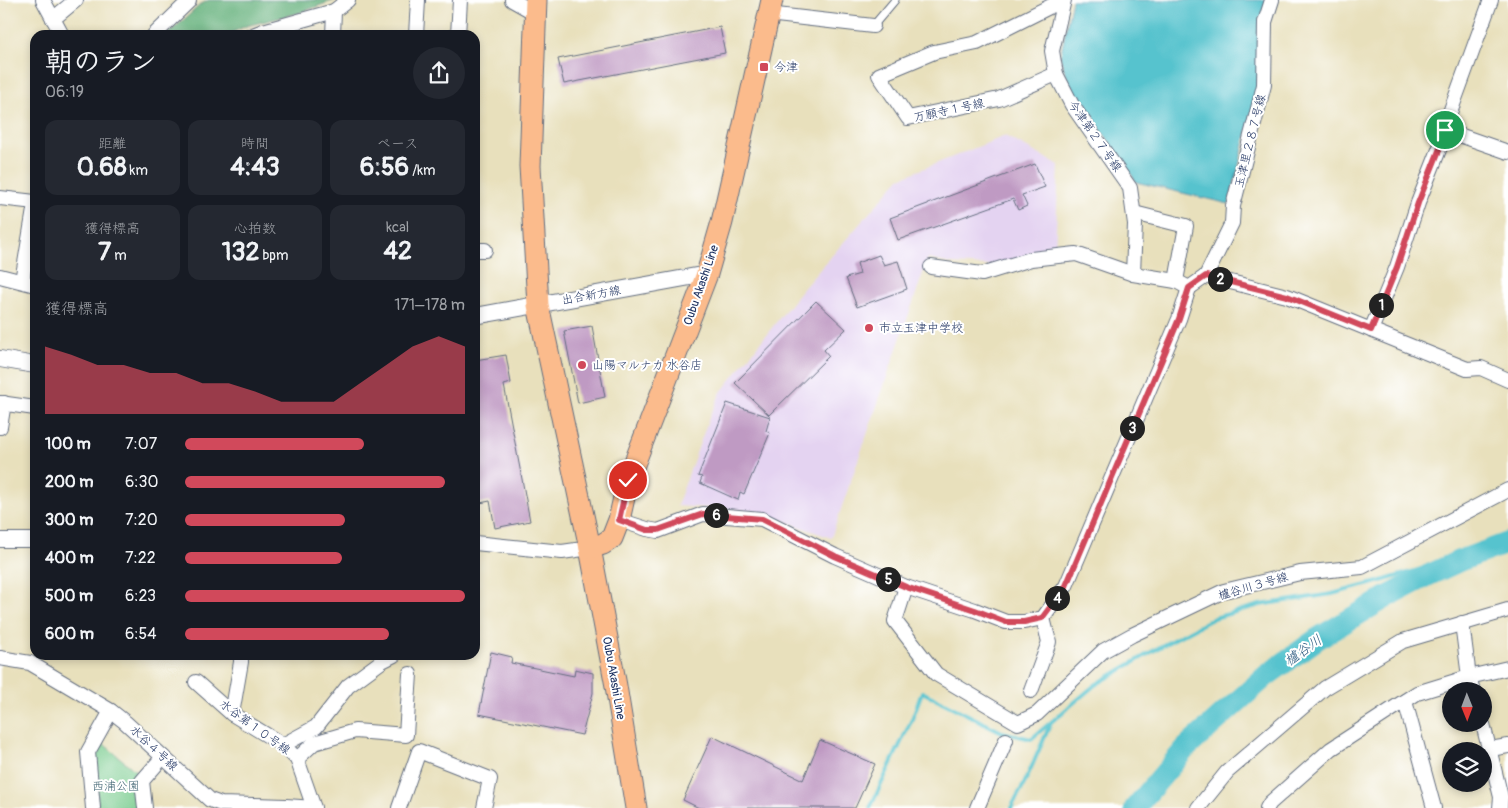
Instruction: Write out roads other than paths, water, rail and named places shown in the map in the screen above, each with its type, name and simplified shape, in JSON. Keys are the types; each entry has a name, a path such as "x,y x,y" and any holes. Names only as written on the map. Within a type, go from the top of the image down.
{"main road":[{"name":"Oubu Akashi Line","path":"536,7 530,166 538,305 590,548 616,686 636,808"},
{"name":"Oubu Akashi Line","path":"590,548 603,544 612,538 619,520 628,480 707,274 722,222 770,7"}],"street":[{"path":"43,0 59,30"},
{"path":"53,19 76,0"},
{"path":"159,30 189,2 188,0"},
{"path":"266,30 334,10 348,0"},
{"path":"416,30 418,0"},
{"path":"458,30 460,0"},
{"path":"512,0 536,7"},
{"name":"今津第２７号線","path":"1064,0 1052,50 1056,74 1072,105 1130,188 1135,224 1133,274"},
{"name":"万願寺１号線","path":"1056,74 999,99 908,118 879,75 934,52 977,43 1064,0"},
{"name":"玉津里２８７号線","path":"1206,276 1232,223 1234,206 1264,85 1266,22 1272,0"},
{"path":"1371,330 1397,267 1418,203 1444,138 1448,118 1491,0"},
{"path":"770,7 873,26"},
{"path":"333,30 334,10"},
{"path":"1445,130 1508,152"},
{"path":"0,198 30,202"},
{"path":"619,520 647,530 658,530 703,514 762,519 835,556 906,587 1006,622 1024,622 1042,618 1066,586 1179,319 1186,226 1134,213"},
{"path":"930,267 982,274 1031,259 1076,254 1133,274 1182,284 1206,276 1287,296 1467,369 1481,368 1508,380"},
{"path":"0,276 28,283 30,260"},
{"name":"出合新方線","path":"480,315 707,274"},
{"path":"0,359 30,364"},
{"path":"0,427 2,403 30,407"},
{"name":"櫨谷川３号線","path":"906,587 895,621 936,674 1018,723 1037,714 1103,652 1132,635 1224,591 1300,573 1362,567 1508,490"},
{"path":"0,540 30,540"},
{"path":"480,544 562,552 590,548"},
{"path":"1198,808 1227,772 1325,688 1403,641 1508,610"},
{"path":"1031,691 1049,642 1042,618"},
{"path":"1462,624 1470,682"},
{"name":"水谷４号線","path":"0,658 30,663 110,711 126,722 210,800 220,804 314,808"},
{"path":"232,714 240,660"},
{"path":"283,745 316,727 348,686 384,660"},
{"path":"1267,808 1270,803 1331,749 1417,693 1469,677 1508,668"},
{"path":"296,759 314,743 355,731 406,735 410,674"},
{"name":"水谷第１０号線","path":"196,682 232,714 283,745 296,759 314,808"},
{"path":"1405,701 1434,808"},
{"path":"93,808 88,752 110,711"},
{"path":"977,808 1006,740"},
{"path":"1492,749 1508,746"},
{"path":"399,808 419,751 490,779 484,808"},
{"path":"145,808 142,781 163,757"},
{"path":"1492,758 1501,797 1500,808"}],"lane":[{"path":"873,26 895,0"}],"water":[{"path":"1072,0 1266,0 1256,97 1229,204 1136,182 1118,153 1079,100 1068,80 1060,58"}],"waterway":[{"name":"櫨谷川","path":"1135,808 1185,749 1266,676 1317,639 1387,597 1429,575 1459,561 1508,543"},
{"path":"870,808 912,719 922,692 1002,732 1031,739 1095,685 1214,618 1260,605 1332,594 1428,567 1450,565"},
{"path":"1011,808 1024,784 1050,725"}],"place":[{"name":"今津","path":"764,67"},
{"name":"市立玉津中学校","path":"869,328"},
{"name":"山陽マルナカ 水谷店","path":"582,365"}],"park label":[{"name":"西浦公園","path":"116,786"}]}
